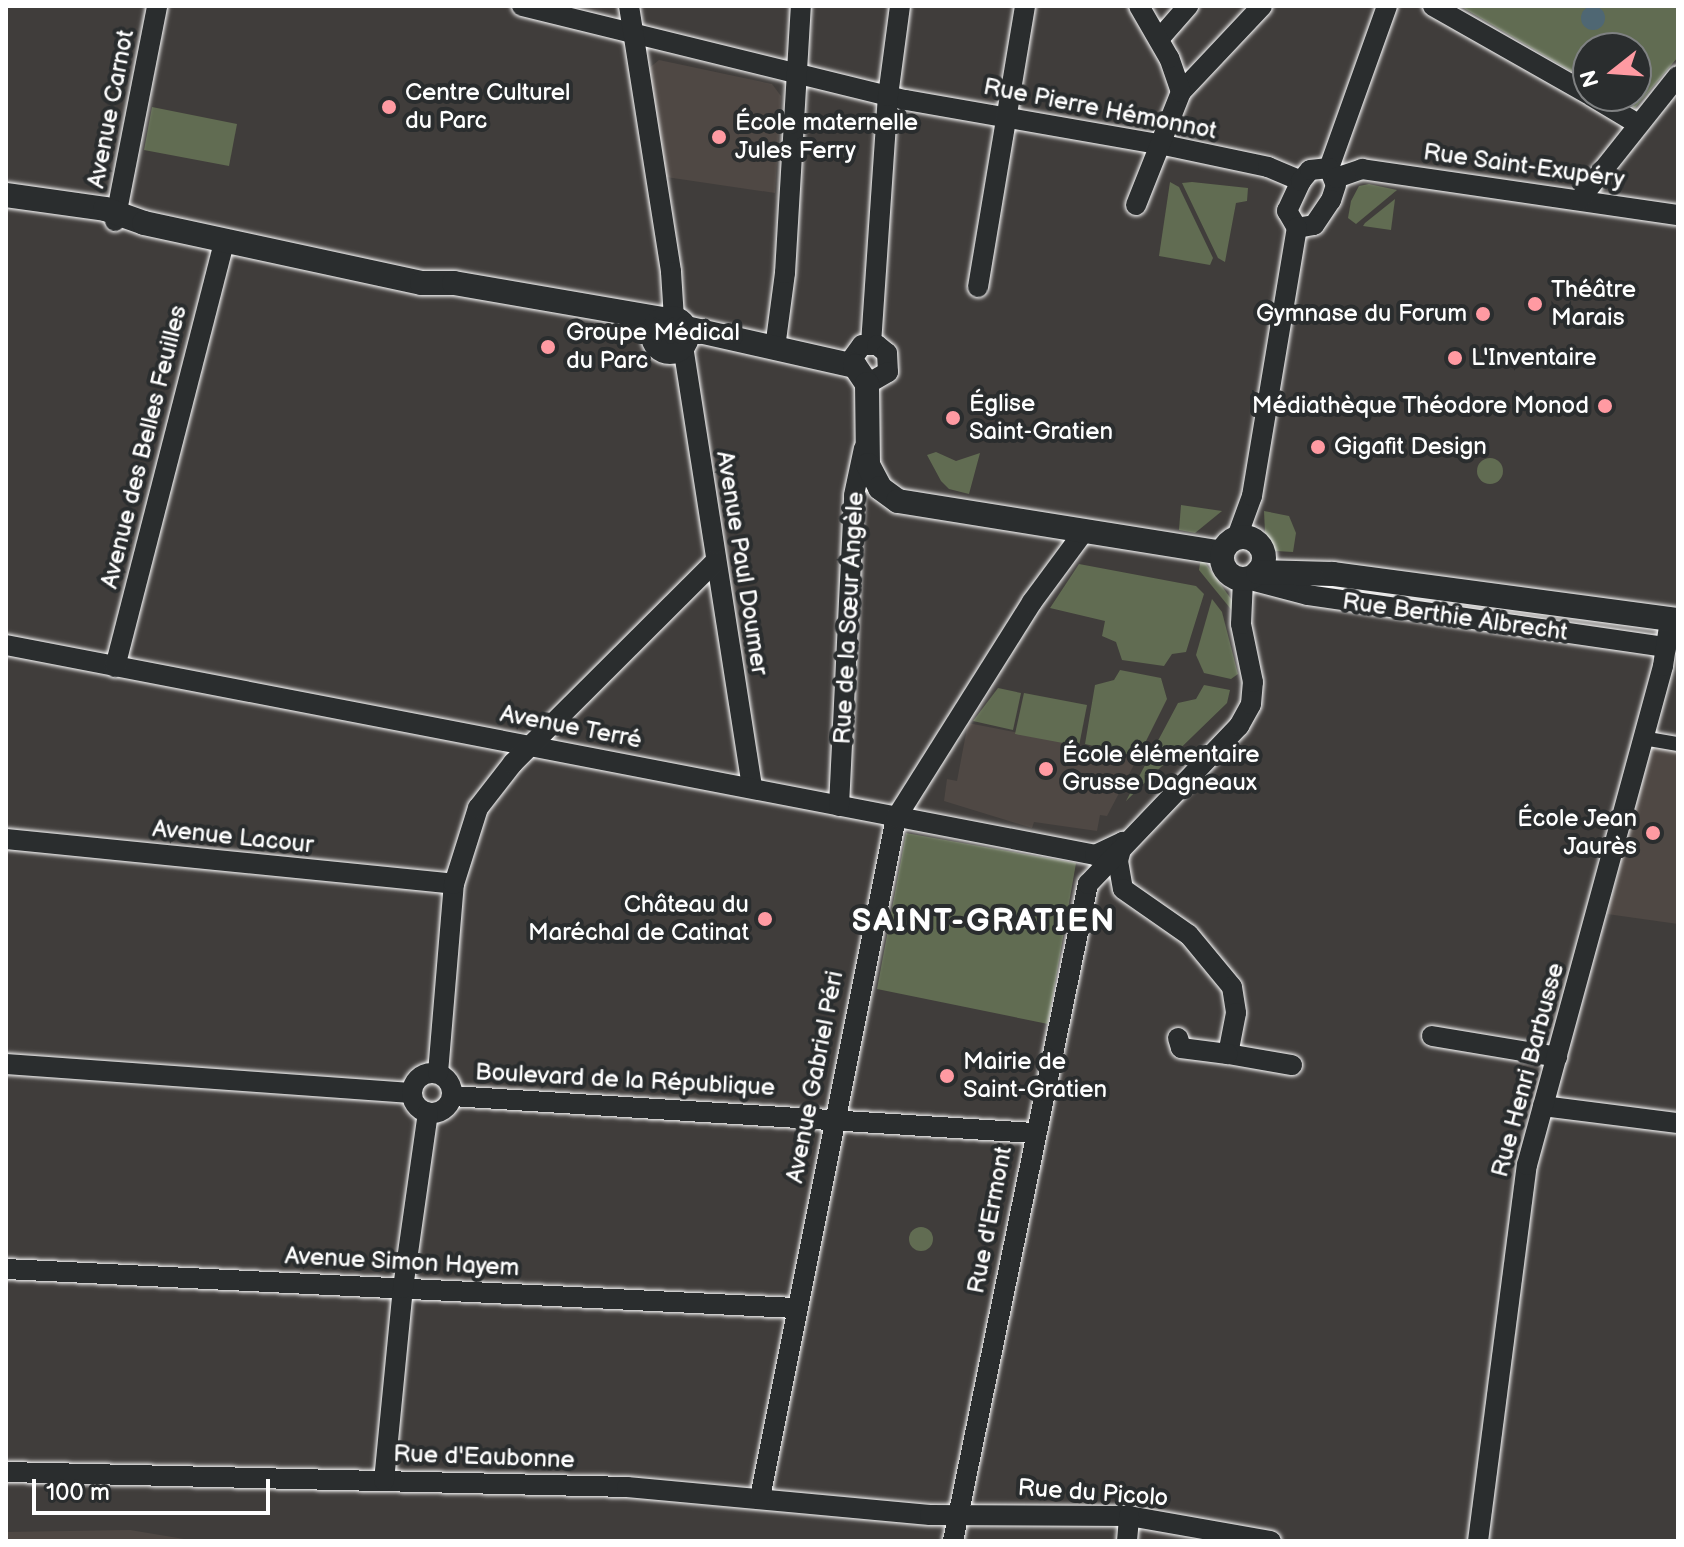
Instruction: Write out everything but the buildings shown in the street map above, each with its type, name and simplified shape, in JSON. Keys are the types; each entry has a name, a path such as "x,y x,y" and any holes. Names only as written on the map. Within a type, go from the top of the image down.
{"street":[{"name":"Avenue Carnot","path":"116,217 157,6"},
{"name":"Rue Pierre Hémonnot","path":"522,6 634,30 888,96 1164,145 1268,167 1301,181"},
{"name":"Avenue Paul Doumer","path":"629,6 672,330 715,562 752,788"},
{"path":"775,348 785,273 801,6"},
{"path":"871,344 888,96 900,6"},
{"path":"978,287 1025,6"},
{"path":"1139,6 1160,38 1181,92"},
{"path":"1160,38 1188,6"},
{"path":"1136,205 1164,145 1181,92 1262,6"},
{"path":"1297,228 1314,225 1334,194 1332,173 1339,138 1387,6"},
{"path":"1433,6 1572,85"},
{"path":"1580,199 1678,76"},
{"path":"1618,112 1638,124"},
{"path":"1339,138 1341,153 1362,169"},
{"name":"Rue Saint-Exupéry","path":"1301,181 1310,170 1332,173 1362,169 1678,215"},
{"name":"Rue d'Ermont","path":"953,1541 1033,1133 1090,880 1123,842 1239,726 1251,704 1253,682 1241,624 1252,496 1297,228 1287,211 1301,181"},
{"path":"6,195 849,363 867,384 885,376 890,362 882,348 871,344 856,349 849,363"},
{"name":"Avenue des Belles Feuilles","path":"115,667 225,240"},
{"name":"Rue de la Sœur Angèle","path":"839,806 854,495 865,446 867,384"},
{"path":"865,446 873,479 898,501 1246,559"},
{"name":"Avenue Gabriel Péri","path":"760,1498 833,1119 896,818 1016,627 1085,530"},
{"name":"Rue Berthie Albrecht","path":"1246,559 1333,574 1674,620"},
{"name":"Rue Berthie Albrecht","path":"1246,559 1308,595 1666,647"},
{"path":"438,1073 454,884 478,808 531,746 715,562"},
{"name":"Rue Henri Barbusse","path":"1478,1541 1520,1205 1543,1106 1674,620"},
{"name":"Avenue Terré","path":"6,645 1095,855 1123,842"},
{"path":"1643,738 1678,744"},
{"name":"Avenue Lacour","path":"6,839 454,884"},
{"path":"1123,842 1118,861 1123,889"},
{"path":"1083,911 1101,888 1123,889 1189,935 1225,973 1236,1013 1228,1054"},
{"path":"1432,1036 1557,1057"},
{"path":"1178,1038 1181,1048 1292,1065"},
{"path":"6,1064 411,1093"},
{"path":"438,1073 451,1085 452,1096 441,1112 428,1113 416,1106 411,1093 420,1076 438,1073"},
{"name":"Boulevard de la République","path":"452,1096 1033,1133"},
{"path":"1543,1106 1678,1123"},
{"path":"384,1481 403,1288 428,1113"},
{"name":"Avenue Simon Hayem","path":"6,1269 796,1308"},
{"name":"Rue d'Eaubonne","path":"6,1472 627,1487 959,1515"},
{"name":"Rue du Picolo","path":"959,1515 1129,1516 1271,1541"},
{"path":"1127,1541 1129,1516"}],"shaded area":[{"name":"École maternelle Jules Ferry","path":"659,60 772,84 781,96 775,193 666,177 648,69"},
{"name":"École élémentaire Grusse Dagneaux","path":"968,723 1137,759 1107,816 1100,815 1097,831 1034,822 1032,828 944,801 947,779 957,781"},
{"name":"École Jean Jaurès","path":"1652,747 1678,752 1678,924 1607,914"},
{"path":"130,1530 196,1541 6,1541 6,1532"}],"green space":[{"path":"1460,6 1678,6 1678,57 1652,88 1652,32 1572,32 1572,72"},
{"path":"152,107 237,124 229,166 144,150"},
{"path":"1170,182 1179,187 1213,258 1210,265 1159,256"},
{"path":"1182,183 1248,188 1247,201 1236,203 1225,262 1218,258"},
{"path":"1369,184 1397,190 1356,224 1348,218 1351,201 1359,186"},
{"path":"1395,199 1391,230 1363,226 1365,223"},
{"path":"936,452 956,461 980,453 969,494 949,489 941,481 927,455"},
{"path":"1490,458 1499,462 1503,471 1499,480 1490,484 1481,480 1477,471 1481,462"},
{"path":"1181,505 1222,511 1195,533 1179,530"},
{"path":"1264,511 1289,516 1296,533 1293,552 1276,551 1265,532"},
{"path":"1201,557 1234,603 1234,613 1199,570"},
{"path":"1079,564 1196,586 1204,594 1186,652 1172,654 1164,666 1122,660 1116,642 1102,636 1105,621 1050,608"},
{"path":"1212,599 1222,612 1238,674 1231,679 1204,673 1196,655"},
{"path":"1120,670 1161,678 1167,699 1138,757 1085,744 1095,685 1114,680"},
{"path":"1204,685 1230,690 1227,703 1126,801 1178,703 1196,699"},
{"path":"998,688 1021,693 1013,730 973,721"},
{"path":"1024,693 1087,705 1079,746 1015,734"},
{"path":"906,833 1076,863 1048,1024 877,989"},
{"path":"921,1227 932,1234 933,1239 926,1250 921,1251 910,1244 909,1239 916,1228"}],"water":[{"path":"1593,6 1604,13 1605,18 1598,29 1593,30 1582,23 1581,18 1588,7"}],"place":[{"name":"Centre Culturel du Parc","path":"389,107"},
{"name":"École maternelle Jules Ferry","path":"719,137"},
{"name":"Théâtre Marais","path":"1535,304"},
{"name":"Gymnase du Forum","path":"1483,314"},
{"name":"Groupe Médical du Parc","path":"548,347"},
{"name":"L'Inventaire","path":"1455,358"},
{"name":"Médiathèque Théodore Monod","path":"1605,406"},
{"name":"Église Saint-Gratien","path":"953,418"},
{"name":"Gigafit Design","path":"1318,447"},
{"name":"École élémentaire Grusse Dagneaux","path":"1046,769"},
{"name":"École Jean Jaurès","path":"1653,833"},
{"name":"Château du Maréchal de Catinat","path":"765,919"},
{"name":"Mairie de Saint-Gratien","path":"947,1076"}],"district":[{"name":"SAINT-GRATIEN","path":"984,922"}]}
